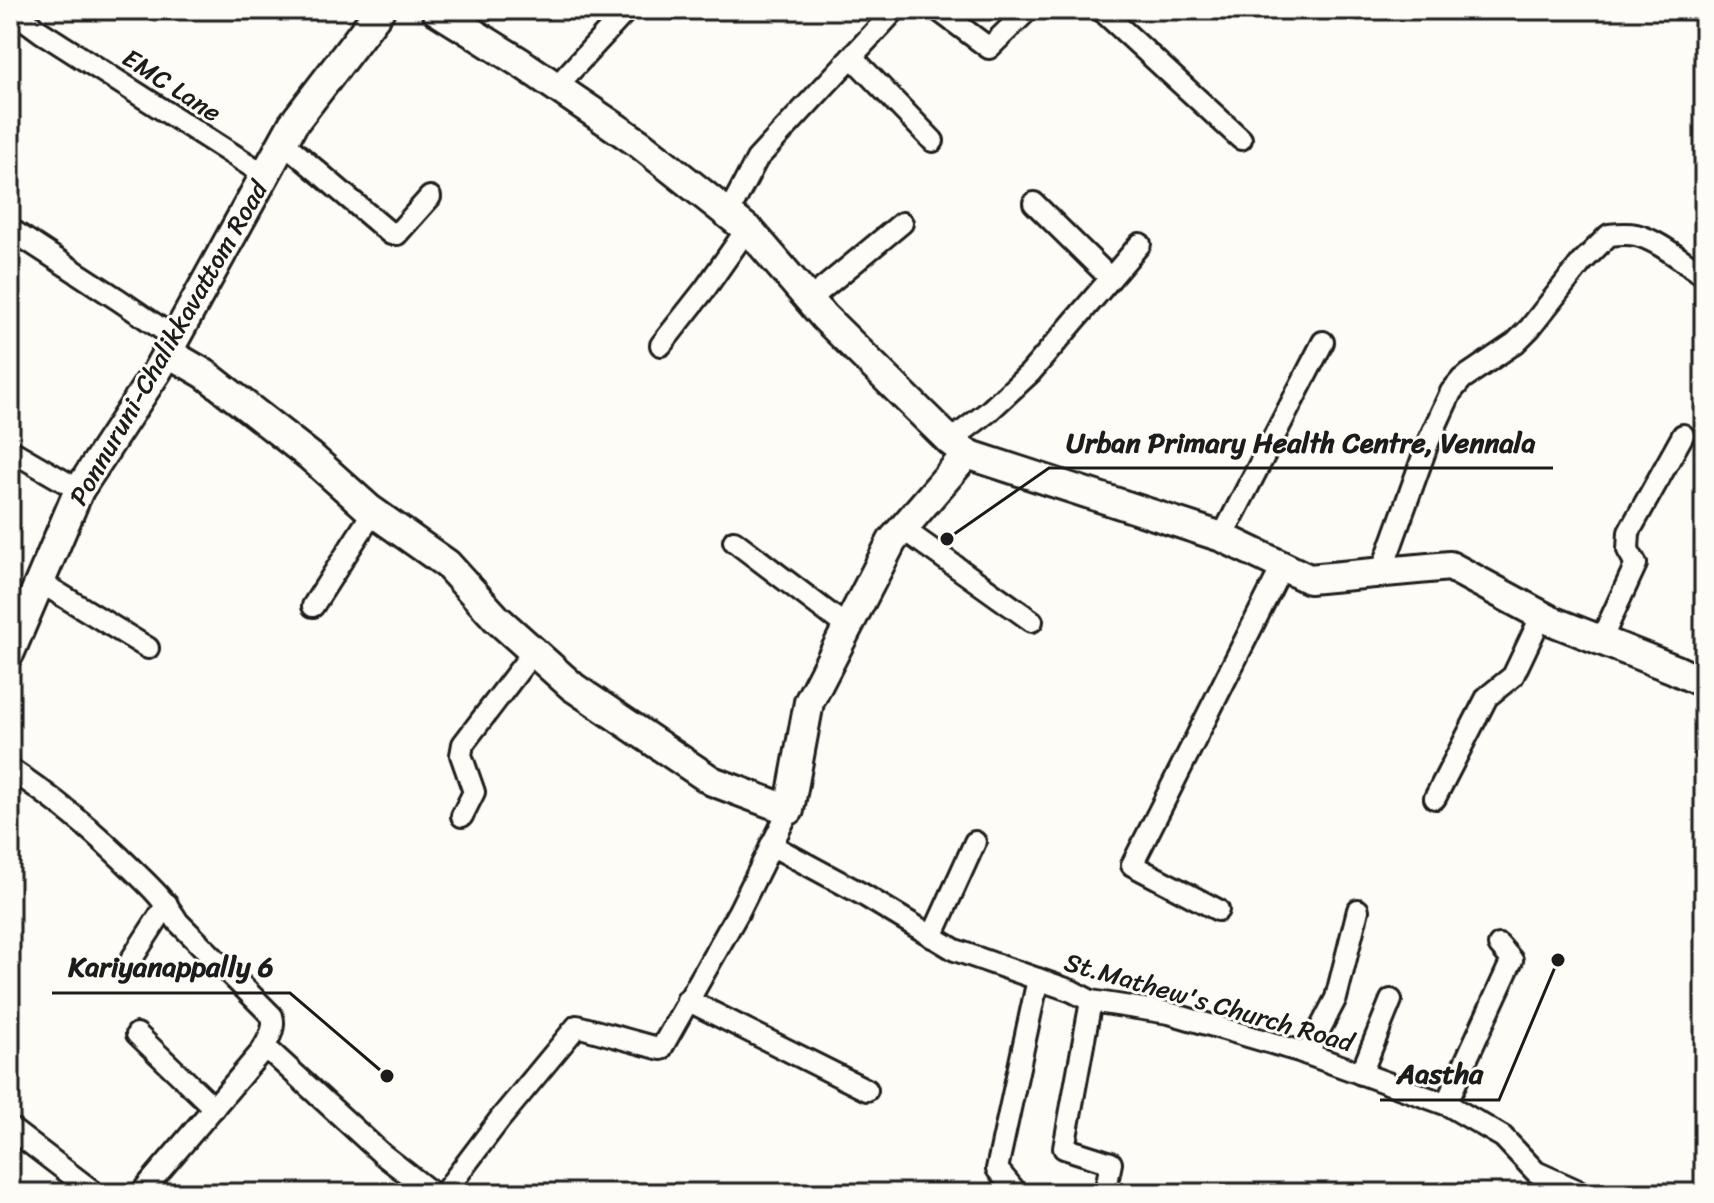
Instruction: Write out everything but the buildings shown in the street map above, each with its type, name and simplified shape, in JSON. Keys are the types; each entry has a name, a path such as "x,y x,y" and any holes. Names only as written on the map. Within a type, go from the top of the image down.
{"street":[{"name":"EMC Lane","path":"11,10 265,175"},
{"name":"Ponnuruni-Chalikkavattom Road","path":"10,652 79,490 171,345 293,124 380,10"},
{"path":"556,87 627,10"},
{"path":"661,345 705,289 738,222 757,159 895,10"},
{"path":"938,10 989,48 1028,10"},
{"path":"1101,10 1241,139"},
{"path":"450,13 640,144 738,222 834,328 958,448 1222,537 1309,579 1450,566 1542,615 1704,683"},
{"path":"852,57 933,141"},
{"path":"283,142 391,234 397,234 430,197"},
{"path":"1034,203 1110,278"},
{"path":"809,300 902,223"},
{"path":"10,229 171,345 310,456 373,512 447,564 496,618 573,687 712,781 789,810"},
{"path":"1381,573 1429,440 1451,392 1469,373 1515,343 1581,263 1609,235 1639,236 1704,275"},
{"path":"444,1193 577,1026 661,1049 739,911 789,810 809,702 892,541 958,448 988,412 1018,386 1140,244"},
{"path":"1222,537 1323,342"},
{"path":"1601,640 1636,564 1628,550 1629,532 1683,435"},
{"path":"10,450 79,490"},
{"path":"313,606 373,512"},
{"path":"903,529 1032,621"},
{"path":"734,541 847,627"},
{"path":"1218,910 1132,865 1282,567"},
{"path":"40,582 148,648"},
{"path":"1435,798 1487,697 1513,676 1542,615"},
{"path":"462,816 474,792 461,755 463,744 533,652"},
{"path":"10,769 49,794 117,854 167,904 178,922 272,1016 272,1031 262,1051 141,1193"},
{"path":"932,937 975,842"},
{"name":"St.Mathew's Church Road","path":"771,845 862,894 955,950 1072,991 1091,1001 1169,1013 1307,1054 1446,1104 1503,1137 1536,1172 1583,1193"},
{"path":"131,960 167,904"},
{"path":"1307,1054 1336,998 1358,910"},
{"path":"1446,1104 1512,960 1499,945"},
{"path":"1017,1193 997,1169 1038,979"},
{"path":"687,1000 867,1090"},
{"path":"1361,1074 1391,1000"},
{"path":"1091,1001 1064,1148 1111,1163 1105,1193"},
{"path":"137,1034 214,1108"},
{"path":"262,1051 272,1053 382,1154 432,1193"},
{"path":"10,1128 95,1193"}],"place":[{"name":"Urban Primary Health Centre, Vennala","path":"947,539"},
{"name":"Aastha","path":"1558,960"},
{"name":"Kariyanappally 6","path":"387,1076"}]}
